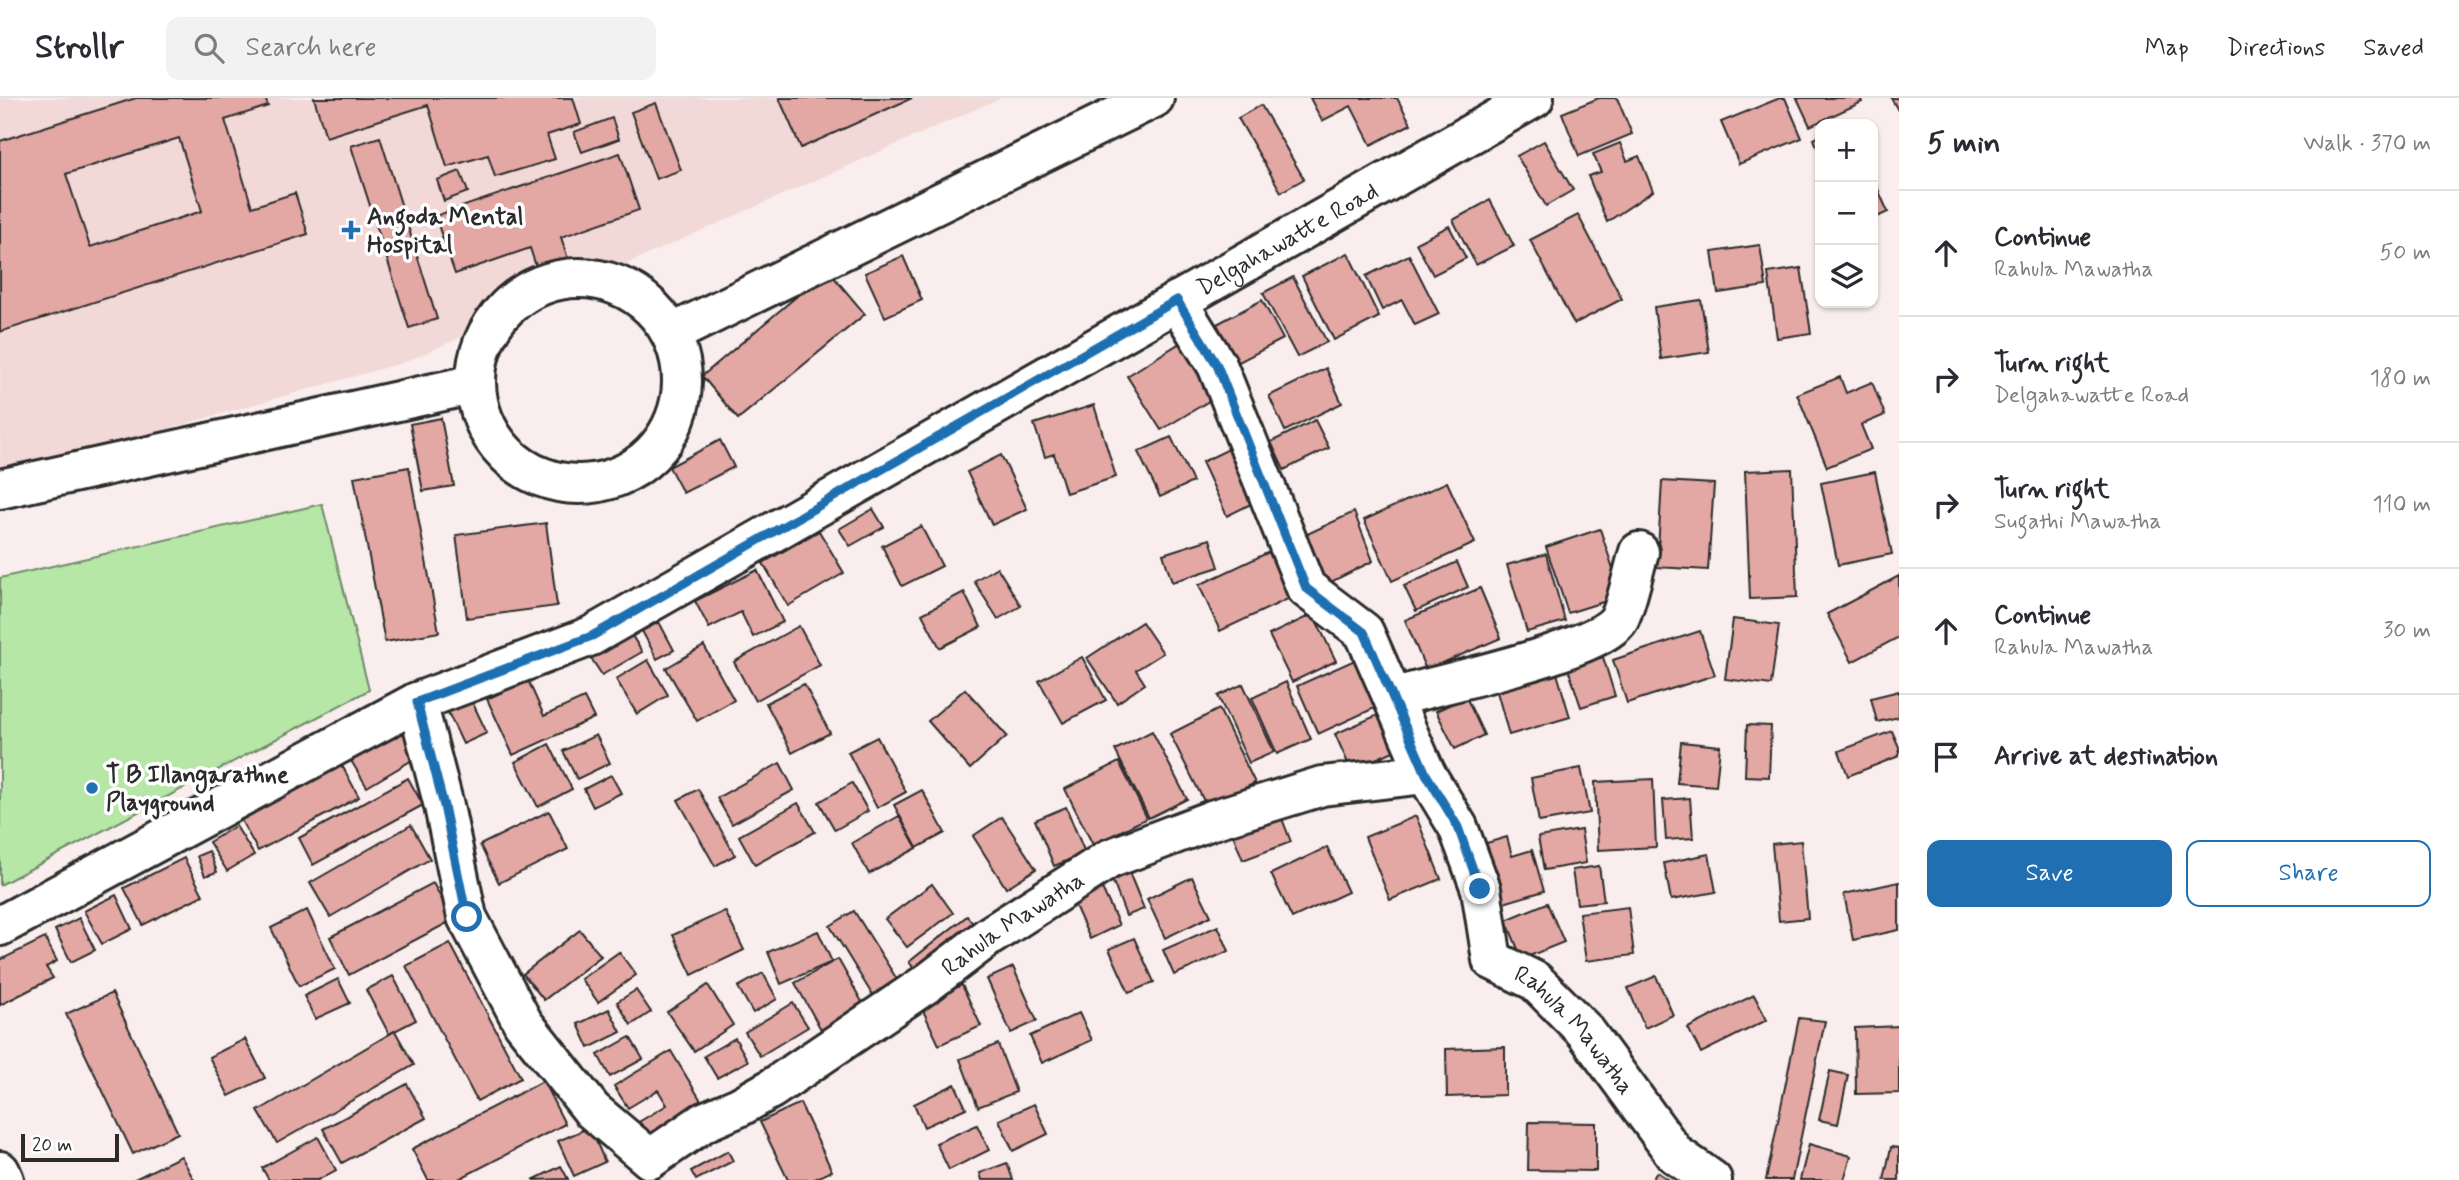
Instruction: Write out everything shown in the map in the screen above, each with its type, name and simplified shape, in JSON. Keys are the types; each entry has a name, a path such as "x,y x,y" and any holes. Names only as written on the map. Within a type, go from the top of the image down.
{"street":[{"path":"673,333 1154,98"},
{"name":"Delgahawatte Road","path":"0,926 417,702 592,636 1534,98"},
{"path":"588,277 622,286 652,306 673,333 683,365 682,399 671,431 650,458 621,476 588,484 554,482 523,469 498,447 481,417 475,384 480,349 496,319 522,295 554,280 588,277"},
{"path":"1177,300 1217,365 1306,588 1364,632 1426,774"},
{"path":"0,488 475,384"},
{"path":"1393,698 1564,651 1594,639 1618,620 1639,552"},
{"name":"Rahula Mawatha","path":"417,702 444,806 467,917 523,1023 593,1110 650,1159 704,1122 771,1089 929,982 988,937 1109,859 1212,820 1322,786 1426,774 1458,827 1480,889 1492,960 1535,981 1585,1031 1675,1154 1712,1180"},
{"path":"0,1171 4,1180"}],"shaded area":[{"name":"Angoda Mental Hospital","path":"0,98 1001,98 405,362 0,476"}],"green space":[{"name":"T B Illangarathne Playground","path":"322,504 369,690 0,885 0,578"}],"building":[{"path":"136,98 265,98 268,106 225,120 252,207 295,193 308,234 0,332 0,141","holes":["179,138 202,211 90,247 66,174"]},
{"path":"314,98 573,98 581,124 547,135 555,159 495,177 488,155 447,167 428,105 326,137"},
{"path":"779,98 912,98 801,148"},
{"path":"1310,98 1397,98 1411,124 1371,145 1351,106 1322,121"},
{"path":"1599,98 1617,98 1632,134 1579,156 1562,113"},
{"path":"1785,98 1802,138 1739,164 1721,122"},
{"path":"1797,98 1860,98 1862,102 1825,119 1815,119 1815,124 1810,126"},
{"path":"1891,98 1899,98 1899,112"},
{"path":"656,103 681,170 656,179 631,112"},
{"path":"1261,105 1304,179 1281,192 1238,118"},
{"path":"612,118 619,139 582,152 574,132"},
{"path":"380,137 437,319 409,328 351,146"},
{"path":"1544,141 1573,190 1546,206 1517,156"},
{"path":"1620,143 1627,161 1639,156 1653,191 1607,222 1588,176 1601,172 1593,154"},
{"path":"620,153 639,210 561,237 571,268 540,279 530,248 455,274 435,216"},
{"path":"460,171 468,192 444,201 437,180"},
{"path":"1878,189 1888,212 1878,217"},
{"path":"1490,200 1514,246 1476,265 1453,220"},
{"path":"1578,215 1622,299 1574,324 1530,240"},
{"path":"1449,226 1466,258 1433,275 1416,243"},
{"path":"1760,245 1766,286 1718,293 1712,252"},
{"path":"1348,253 1379,317 1334,340 1302,276"},
{"path":"1409,255 1439,314 1415,325 1402,300 1382,310 1366,276"},
{"path":"903,256 922,300 885,317 865,273"},
{"path":"1801,268 1811,333 1777,338 1768,273"},
{"path":"828,270 865,314 738,419 702,376"},
{"path":"1293,277 1327,342 1297,357 1263,293"},
{"path":"1262,300 1283,339 1237,363 1217,324"},
{"path":"1701,300 1709,352 1661,359 1654,307"},
{"path":"1180,343 1214,398 1161,430 1127,376"},
{"path":"1326,368 1342,403 1285,431 1269,396"},
{"path":"1840,377 1846,393 1872,382 1885,415 1861,425 1871,449 1827,467 1797,394"},
{"path":"1094,405 1116,477 1066,493 1054,454 1045,457 1034,424"},
{"path":"441,418 454,486 423,491 410,424"},
{"path":"1315,420 1329,448 1284,470 1271,442"},
{"path":"1171,437 1193,482 1160,497 1138,452"},
{"path":"720,440 734,467 683,493 669,467"},
{"path":"1237,445 1263,498 1227,516 1202,462"},
{"path":"1001,455 1027,509 992,525 967,472"},
{"path":"409,467 439,632 385,642 354,477"},
{"path":"1792,469 1797,597 1750,599 1745,471"},
{"path":"1875,472 1892,554 1838,565 1821,483"},
{"path":"1662,481 1714,484 1708,570 1657,567"},
{"path":"1447,482 1475,543 1392,581 1364,520"},
{"path":"873,509 884,527 850,546 839,529"},
{"path":"1354,512 1373,561 1325,585 1303,536"},
{"path":"546,523 557,606 467,618 456,535"},
{"path":"921,526 942,566 902,586 882,546"},
{"path":"1600,529 1622,596 1568,613 1546,547"},
{"path":"819,531 844,573 788,606 763,563"},
{"path":"1210,539 1219,567 1172,582 1163,554"},
{"path":"1269,552 1290,598 1220,631 1199,585"},
{"path":"1546,554 1565,621 1527,632 1507,565"},
{"path":"1457,562 1468,587 1416,611 1404,586"},
{"path":"997,567 1021,606 998,619 974,581"},
{"path":"757,570 783,622 753,637 741,612 709,628 695,601"},
{"path":"1899,576 1899,637 1852,662 1827,614"},
{"path":"1480,588 1501,638 1426,670 1405,620"},
{"path":"964,592 981,627 940,648 922,614"},
{"path":"1313,614 1336,661 1292,682 1269,635"},
{"path":"1733,619 1779,625 1771,685 1725,679"},
{"path":"659,622 674,650 657,659 642,631"},
{"path":"1142,622 1163,653 1136,670 1145,684 1117,703 1087,658"},
{"path":"799,626 820,665 755,701 734,662"},
{"path":"1700,631 1715,675 1627,703 1613,660"},
{"path":"631,634 642,652 602,675 591,658"},
{"path":"704,646 734,700 697,721 666,668"},
{"path":"1082,657 1106,700 1063,723 1039,681"},
{"path":"1603,657 1615,696 1581,707 1568,668"},
{"path":"1357,659 1379,706 1318,734 1297,686"},
{"path":"648,660 668,695 637,714 616,679"},
{"path":"1556,670 1570,717 1509,735 1496,688"},
{"path":"528,680 544,716 584,698 594,718 513,755 487,699"},
{"path":"1286,682 1311,739 1277,754 1252,698"},
{"path":"804,684 830,733 792,753 766,703"},
{"path":"1243,684 1274,752 1249,763 1218,696"},
{"path":"965,689 1007,736 970,769 928,721"},
{"path":"1899,691 1899,717 1877,722 1871,698"},
{"path":"468,693 487,733 463,744 444,704"},
{"path":"1466,697 1484,735 1455,749 1436,711"},
{"path":"1219,709 1255,783 1207,807 1170,734"},
{"path":"1391,709 1407,745 1351,770 1335,734"},
{"path":"404,720 424,753 367,787 347,754"},
{"path":"1747,725 1771,726 1769,777 1745,776"},
{"path":"1152,731 1187,799 1149,818 1115,750"},
{"path":"1892,731 1899,747 1899,756 1848,776 1839,751"},
{"path":"596,735 610,763 577,779 563,751"},
{"path":"877,737 906,792 877,808 848,752"},
{"path":"1681,742 1720,746 1716,786 1677,783"},
{"path":"549,744 572,789 538,807 515,762"},
{"path":"339,760 359,797 258,851 238,815"},
{"path":"1119,762 1147,818 1093,845 1065,789"},
{"path":"780,763 794,790 732,824 717,798"},
{"path":"1581,768 1590,813 1539,822 1531,778"},
{"path":"611,775 621,793 593,807 584,789"},
{"path":"408,778 423,805 313,865 299,838"},
{"path":"1653,779 1656,847 1598,850 1595,782"},
{"path":"852,783 868,811 835,830 819,802"},
{"path":"698,789 735,855 715,866 678,800"},
{"path":"922,790 945,833 917,848 894,805"},
{"path":"1690,798 1693,838 1666,840 1663,800"},
{"path":"798,803 815,832 755,865 739,836"},
{"path":"1276,803 1291,842 1243,860 1228,822"},
{"path":"1066,807 1085,853 1054,866 1035,820"},
{"path":"549,811 568,849 499,883 480,845"},
{"path":"899,816 917,848 869,874 852,843"},
{"path":"1416,816 1441,879 1390,900 1365,837"},
{"path":"1002,817 1036,869 1006,888 973,836"},
{"path":"411,825 430,859 330,917 310,883"},
{"path":"236,826 254,855 227,871 209,842"},
{"path":"1581,830 1586,863 1544,870 1538,837"},
{"path":"1507,837 1512,856 1532,850 1544,891 1497,905 1480,845"},
{"path":"1801,841 1808,918 1779,921 1772,844"},
{"path":"1327,847 1348,892 1292,918 1271,874"},
{"path":"209,851 217,872 205,876 197,856"},
{"path":"1709,854 1716,892 1671,900 1664,863"},
{"path":"184,858 203,895 143,925 124,888"},
{"path":"1599,866 1604,901 1577,904 1572,870"},
{"path":"1129,872 1144,909 1126,916 1112,879"},
{"path":"1192,877 1211,916 1165,938 1147,899"},
{"path":"1899,882 1899,930 1853,940 1844,894"},
{"path":"433,883 453,920 349,975 330,937"},
{"path":"932,884 953,913 907,947 885,919"},
{"path":"1101,886 1119,925 1090,939 1072,899"},
{"path":"116,895 132,929 102,944 84,911"},
{"path":"1547,903 1564,942 1522,959 1506,920"},
{"path":"1628,907 1634,955 1586,961 1579,913"},
{"path":"307,910 335,969 299,986 271,928"},
{"path":"725,911 744,950 692,975 673,935"},
{"path":"854,911 898,981 873,996 830,926"},
{"path":"967,916 978,930 920,976 909,962"},
{"path":"79,918 95,950 71,962 55,930"},
{"path":"1218,926 1229,951 1174,975 1163,950"},
{"path":"580,930 601,956 544,1000 523,974"},
{"path":"818,931 832,962 781,984 768,952"},
{"path":"45,938 57,961 46,967 53,978 0,1005 0,960"},
{"path":"1134,938 1154,982 1129,993 1109,949"},
{"path":"450,943 521,1078 477,1101 406,966"},
{"path":"619,952 636,975 598,1002 581,979"},
{"path":"838,959 866,1009 823,1033 795,983"},
{"path":"1013,967 1037,1021 1011,1033 987,979"},
{"path":"763,973 777,999 753,1013 738,987"},
{"path":"393,976 416,1020 389,1034 366,990"},
{"path":"1656,976 1673,1015 1645,1028 1628,988"},
{"path":"338,979 350,1003 315,1019 304,996"},
{"path":"708,985 733,1025 694,1051 667,1012"},
{"path":"962,985 981,1026 939,1045 920,1004"},
{"path":"636,990 651,1012 631,1025 617,1002"},
{"path":"112,993 178,1133 133,1154 66,1014"},
{"path":"1754,995 1767,1020 1701,1053 1688,1028"},
{"path":"793,1003 808,1027 760,1056 745,1032"},
{"path":"609,1009 621,1032 589,1048 578,1024"},
{"path":"1079,1013 1092,1040 1042,1063 1030,1036"},
{"path":"1799,1018 1825,1021 1792,1180 1766,1180"},
{"path":"1899,1026 1899,1093 1856,1094 1855,1028"},
{"path":"395,1031 414,1065 277,1143 258,1111"},
{"path":"630,1037 643,1059 610,1077 598,1055"},
{"path":"735,1038 748,1061 717,1078 704,1056"},
{"path":"245,1039 265,1078 229,1096 209,1057"},
{"path":"998,1044 1016,1092 978,1107 960,1059"},
{"path":"1505,1047 1505,1095 1447,1097 1446,1049"},
{"path":"671,1051 706,1109 649,1143 637,1123 667,1105 658,1090 628,1108 614,1086"},
{"path":"1830,1071 1848,1075 1838,1124 1819,1120"},
{"path":"543,1081 565,1124 457,1180 428,1180 412,1149"},
{"path":"407,1084 426,1118 342,1163 323,1129"},
{"path":"955,1084 966,1108 924,1127 914,1104"},
{"path":"800,1103 832,1171 813,1180 788,1180 760,1122"},
{"path":"1034,1104 1048,1134 1013,1151 999,1120"},
{"path":"1529,1122 1596,1123 1596,1171 1528,1170"},
{"path":"977,1125 989,1150 949,1170 936,1143"},
{"path":"590,1127 605,1162 574,1176 558,1141"},
{"path":"318,1137 336,1170 318,1180 269,1180 262,1168"},
{"path":"1809,1144 1851,1156 1844,1180 1800,1180"},
{"path":"1891,1147 1899,1148 1899,1180 1884,1180"},
{"path":"728,1151 733,1161 696,1180 691,1171"},
{"path":"181,1156 194,1180 133,1180"},
{"path":"1007,1163 1013,1180 982,1180 980,1173"},
{"path":"561,1166 568,1179 533,1180"},
{"path":"1657,1172 1669,1180 1652,1180"}],"place":[{"name":"Angoda Mental Hospital","path":"351,230"},
{"name":"T B Illangarathne Playground","path":"92,788"}],"route":[{"path":"467,917 444,806 417,702 592,636 1177,300 1217,365 1306,588 1364,632 1426,774 1458,827 1480,889"}]}
